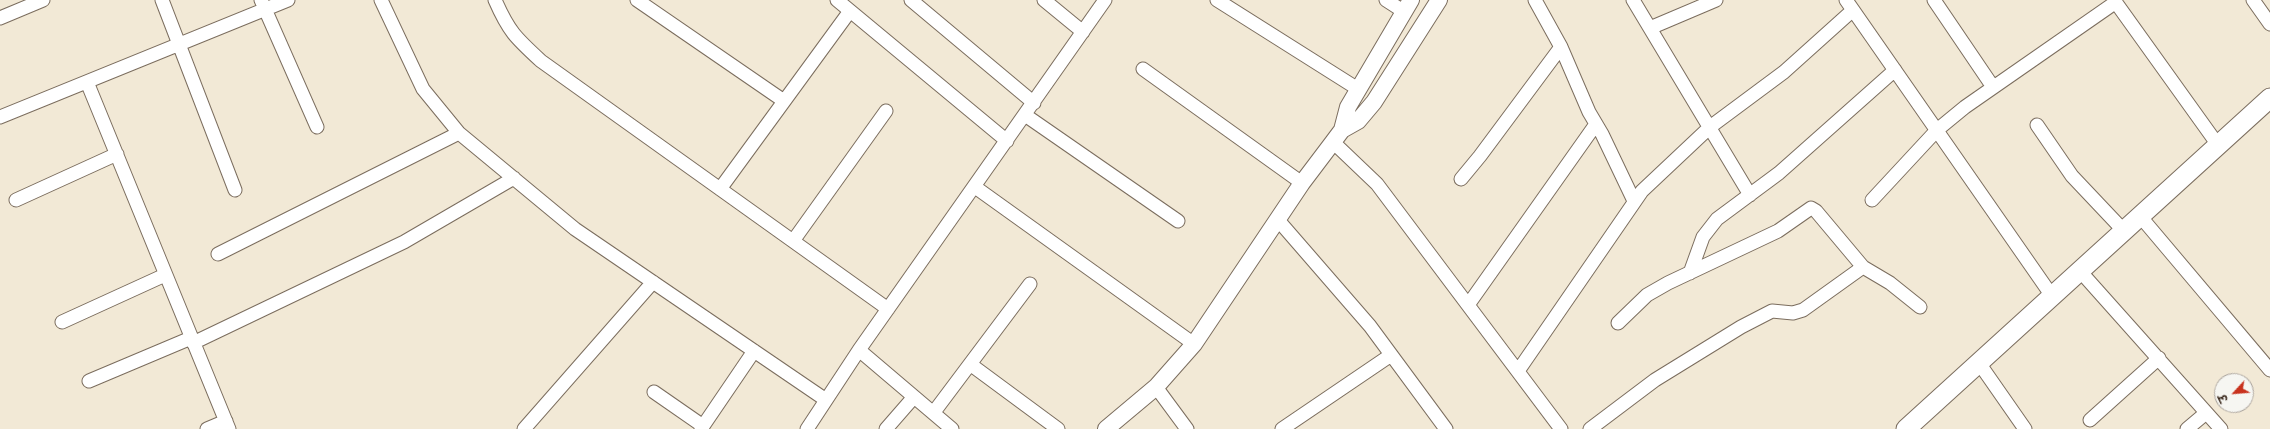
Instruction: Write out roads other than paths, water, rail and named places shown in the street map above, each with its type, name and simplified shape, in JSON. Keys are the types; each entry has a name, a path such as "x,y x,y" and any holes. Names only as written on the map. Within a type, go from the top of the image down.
{"main road":[{"path":"1906,429 2270,98"}],"street":[{"path":"0,18 44,0"},
{"path":"162,0 235,190"},
{"path":"0,117 180,44 263,5 288,0"},
{"path":"381,0 423,89 458,132 574,229 826,400"},
{"path":"496,0 507,27 515,38 541,61 888,309"},
{"path":"637,0 784,101"},
{"path":"837,0 1007,141"},
{"path":"911,0 1034,103"},
{"path":"1044,0 1083,32"},
{"path":"807,429 859,350 1105,0"},
{"path":"1217,0 1358,89"},
{"path":"1338,136 1348,107 1407,6 1386,0"},
{"path":"1106,429 1156,387 1194,344 1302,184 1338,136 1358,121 1374,102 1439,0"},
{"path":"1535,0 1561,47 1596,124 1634,201"},
{"path":"1633,0 1750,195"},
{"path":"1650,28 1716,0"},
{"path":"1934,0 1993,87"},
{"path":"2253,0 2270,24"},
{"path":"1872,200 1937,130 1993,87 2115,1 2218,145"},
{"path":"263,5 317,127"},
{"path":"1518,371 1634,201 1710,127 1784,72 1850,5 2052,296"},
{"path":"720,189 850,11"},
{"path":"1460,179 1480,156 1561,47"},
{"path":"1143,69 1302,184"},
{"path":"1690,273 1703,237 1717,219 1779,173 1895,70"},
{"path":"87,82 227,425 207,429"},
{"path":"793,241 886,111"},
{"path":"1025,115 1178,221"},
{"path":"1468,305 1596,124"},
{"path":"2037,125 2072,176 2124,231"},
{"path":"218,254 458,132"},
{"path":"1338,136 1377,184 1562,429"},
{"path":"16,200 117,154"},
{"path":"89,381 192,340 404,242 514,178"},
{"path":"975,187 1194,344"},
{"path":"1618,323 1647,295 1778,231 1806,210 1811,208 1822,217 1863,267 1890,284 1920,307"},
{"path":"2140,216 2270,370"},
{"path":"1278,220 1370,326 1446,429"},
{"path":"1590,429 1656,380 1741,327 1772,311 1788,313 1803,310 1863,267"},
{"path":"2080,271 2221,429"},
{"path":"62,322 165,275"},
{"path":"524,429 653,282"},
{"path":"934,412 1030,284"},
{"path":"859,350 913,398 934,412 952,429"},
{"path":"654,392 702,428 754,351"},
{"path":"1282,429 1391,355"},
{"path":"2090,420 2159,358"},
{"path":"1979,363 2025,429"},
{"path":"970,364 1058,429"},
{"path":"1156,387 1187,429"},
{"path":"886,429 913,398"},
{"path":"2187,429 2206,412"}]}
